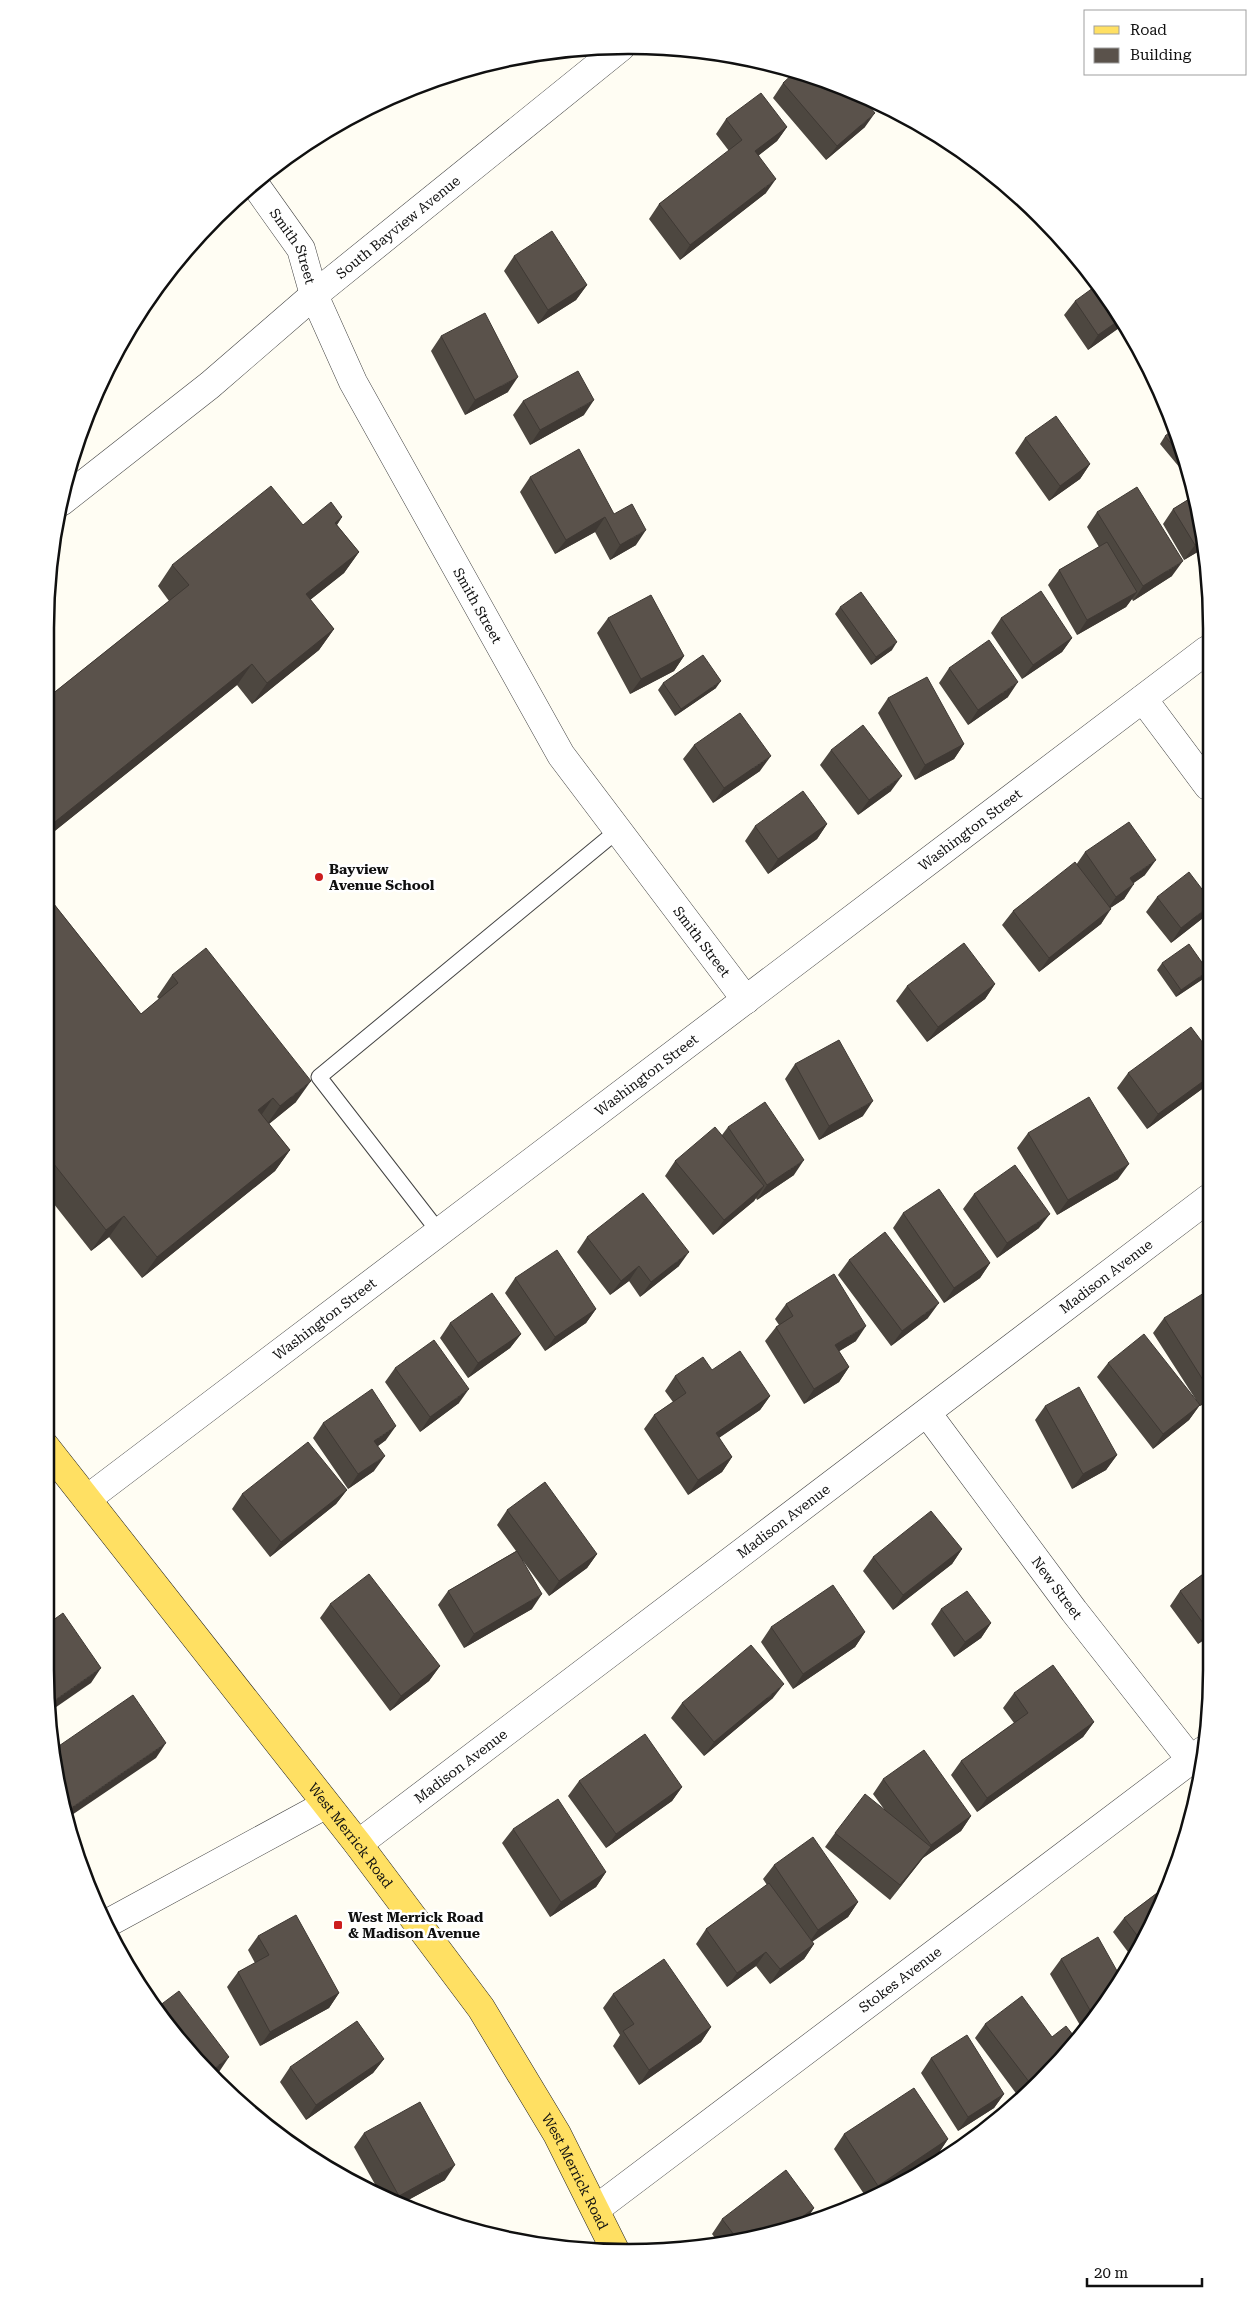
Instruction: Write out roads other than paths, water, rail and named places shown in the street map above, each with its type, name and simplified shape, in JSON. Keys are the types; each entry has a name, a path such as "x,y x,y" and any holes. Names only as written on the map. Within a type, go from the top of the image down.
{"main road":[{"name":"West Merrick Road","path":"54,1457 325,1805 358,1844 480,2008 557,2134 612,2244"}],"street":[{"name":"South Bayview Avenue","path":"70,495 210,385 314,295 612,54"},
{"name":"Smith Street","path":"258,189 301,249 314,295 353,382 560,755 746,1000"},
{"name":"Washington Street","path":"87,1499 1203,653"},
{"path":"1142,699 1203,779"},
{"name":"Madison Avenue","path":"358,1844 1203,1203"},
{"name":"New Street","path":"927,1412 1074,1612 1196,1754"},
{"name":"Stokes Avenue","path":"596,2209 1196,1756"},
{"path":"112,1921 325,1805"}],"lane":[{"path":"440,1232 319,1077 617,831"}],"place":[{"name":"Bayview Avenue School","path":"319,877"},
{"name":"West Merrick Road & Madison Avenue","path":"338,1925"}]}
